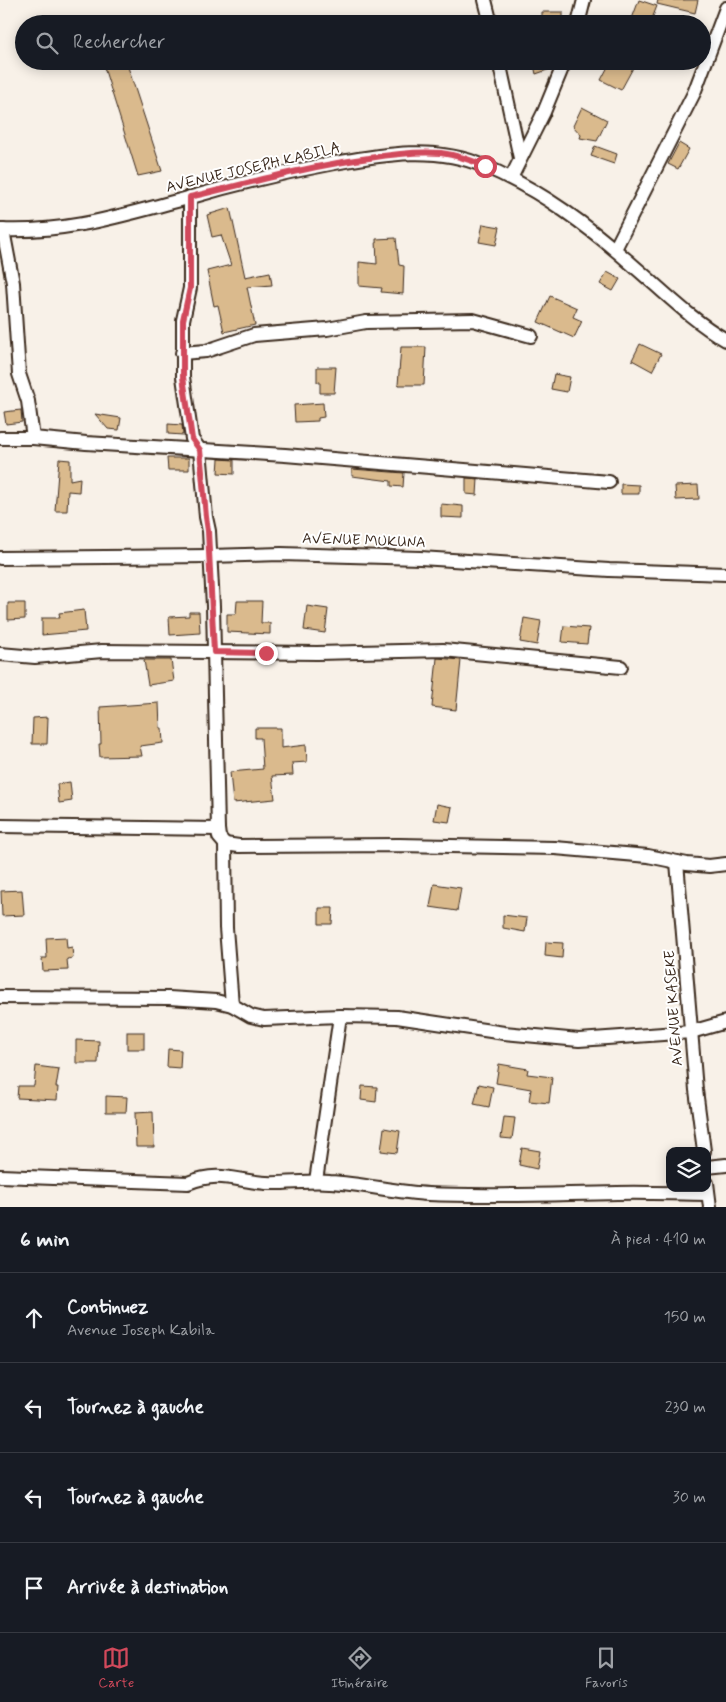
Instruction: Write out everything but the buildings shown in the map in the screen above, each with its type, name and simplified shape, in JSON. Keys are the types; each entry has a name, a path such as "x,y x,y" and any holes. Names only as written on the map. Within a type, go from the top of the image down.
{"street":[{"path":"485,0 489,15"},
{"path":"580,15 584,0"},
{"path":"711,47 726,8"},
{"path":"501,70 520,158"},
{"path":"511,178 544,112 561,70"},
{"path":"615,249 694,92 702,70"},
{"name":"AVENUE JOSEPH KABILA","path":"2,230 66,228 101,222 190,197 320,166 384,156 425,153 443,154 464,158 511,178 542,196 579,221 615,249 692,315 726,340"},
{"path":"190,197 190,288 183,320 183,377 192,439 200,450 210,556 218,829 220,837 225,844 226,928 232,1005"},
{"path":"2,230 13,283 20,374 28,401 33,438"},
{"path":"182,353 206,351 254,335 366,322 473,320 531,336"},
{"path":"0,438 33,438 305,456 610,482"},
{"name":"AVENUE MUKUNA","path":"0,558 281,554 726,574"},
{"path":"0,654 35,657 102,651 356,653 443,650 621,667"},
{"path":"0,826 218,829"},
{"path":"225,844 239,846 399,845 555,848 648,856 709,866 726,864"},
{"name":"AVENUE KASEKE","path":"677,862 691,1032 704,1147"},
{"path":"0,997 169,998 216,1001 232,1005 251,1016 264,1018 340,1016 397,1018 571,1040 612,1039 691,1032 726,1022"},
{"path":"316,1181 340,1016"},
{"path":"711,1167 726,1165"},
{"path":"0,1176 188,1183 206,1177 223,1176 255,1182 316,1181 436,1194 538,1196 666,1190"},
{"path":"708,1192 710,1207"}],"route":[{"path":"266,653 214,652 208,531 200,450 192,439 183,377 183,320 190,288 190,197 311,168 356,159 384,156 425,153 443,154 464,158 485,166"}]}
